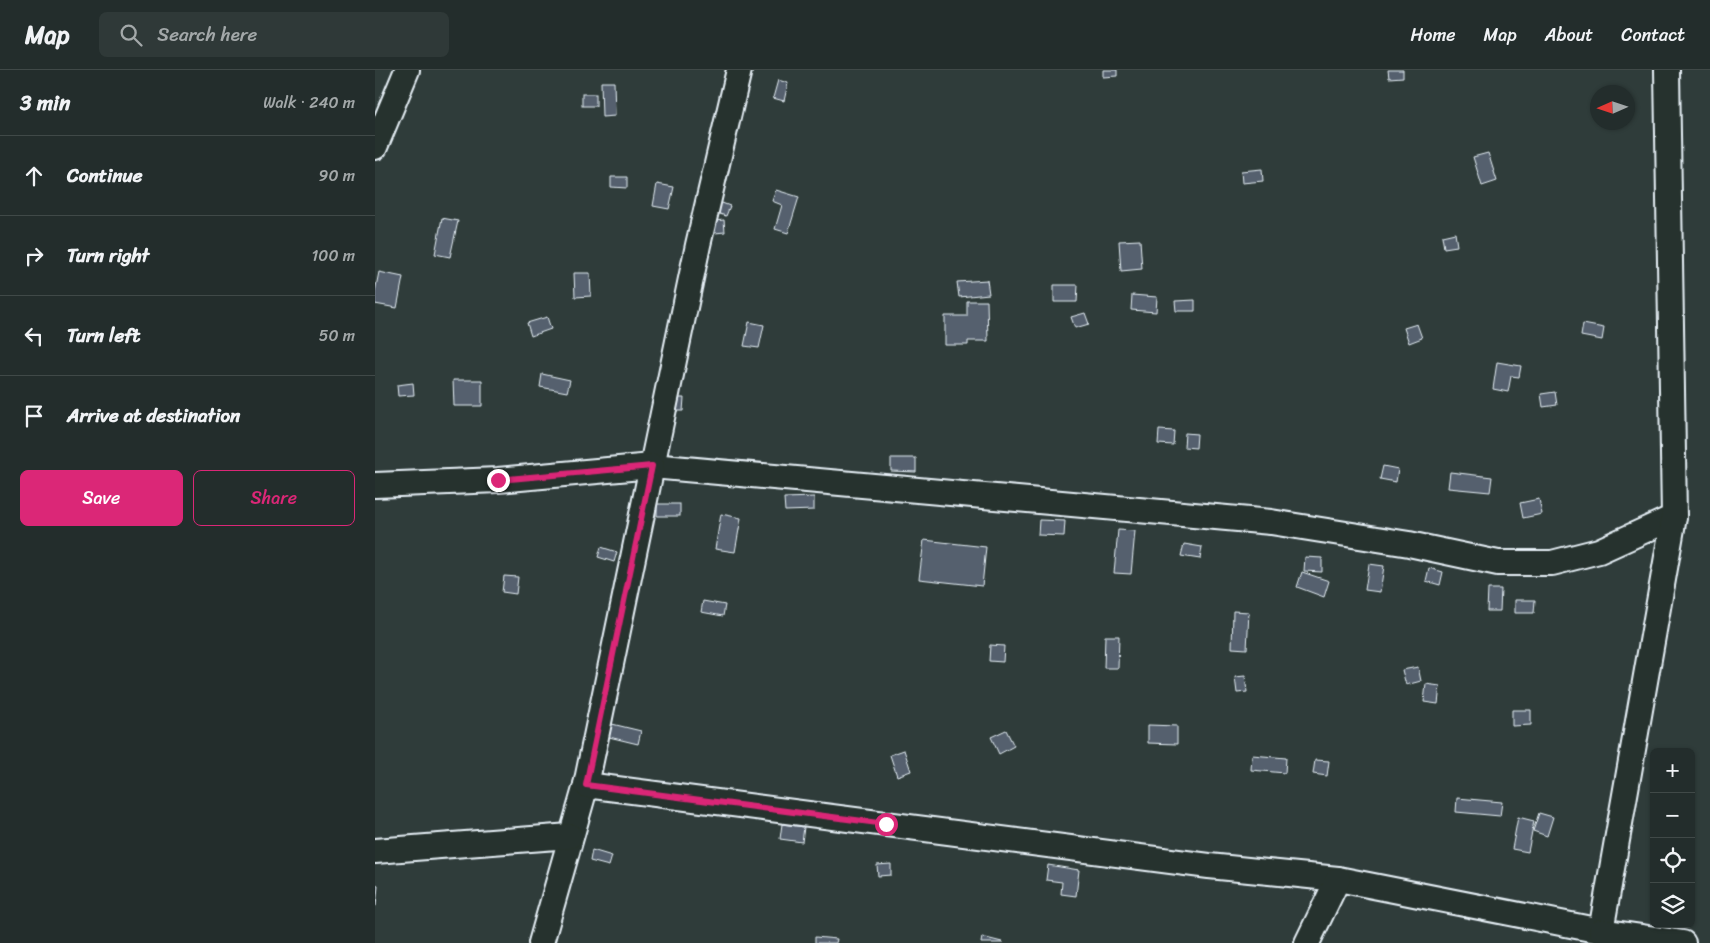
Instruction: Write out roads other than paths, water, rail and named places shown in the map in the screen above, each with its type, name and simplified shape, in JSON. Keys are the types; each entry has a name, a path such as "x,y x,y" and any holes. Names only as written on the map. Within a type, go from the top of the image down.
{"street":[{"path":"375,147 407,70"},
{"path":"541,943 586,785 698,245 739,70"},
{"path":"1601,931 1674,517 1667,70"},
{"path":"375,485 498,480 652,466 1271,522 1409,544 1498,563 1553,563 1599,551 1674,517"},
{"path":"586,785 1209,866 1338,879 1601,931 1683,943"},
{"path":"375,851 570,836"},
{"path":"1307,943 1338,879"}]}
